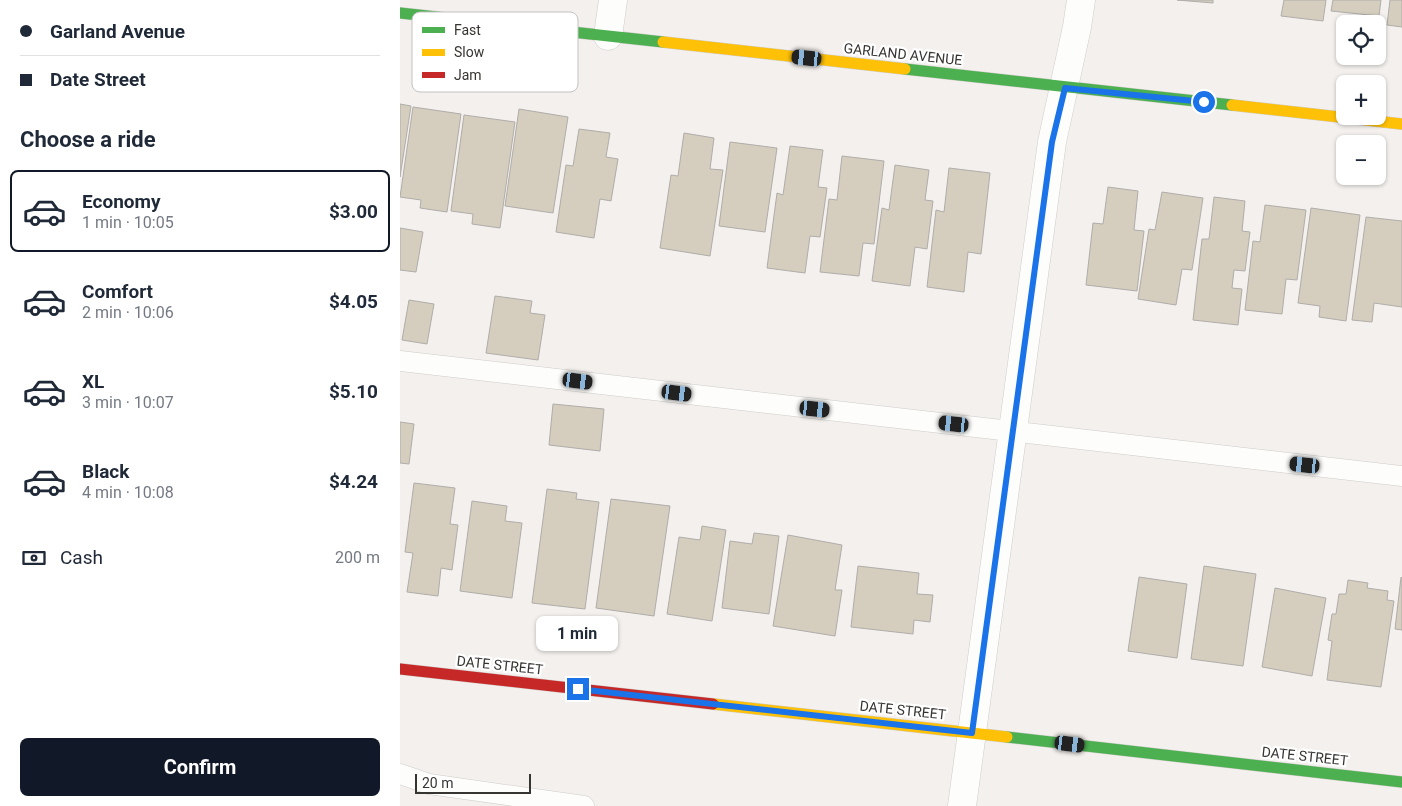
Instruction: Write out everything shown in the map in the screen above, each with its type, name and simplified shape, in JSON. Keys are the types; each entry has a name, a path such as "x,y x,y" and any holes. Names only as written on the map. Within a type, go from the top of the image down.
{"street":[{"path":"608,36 613,0"},
{"path":"962,806 1052,142 1078,27 1081,0"},
{"name":"GARLAND AVENUE","path":"578,33 1402,124"},
{"name":"DATE STREET","path":"400,669 1402,782"}],"lane":[{"path":"400,361 1402,476"},
{"path":"400,774 429,784 584,806"}],"building":[{"path":"1177,0 1213,0 1213,3"},
{"path":"1284,0 1326,0 1323,21 1281,16"},
{"path":"1333,0 1381,0 1379,15 1331,11"},
{"path":"1390,0 1402,0 1402,27 1387,25"},
{"path":"400,104 411,106 400,177"},
{"path":"413,107 461,114 447,212 420,208 421,200 400,197"},
{"path":"519,109 568,117 553,213 505,206"},
{"path":"464,115 515,122 500,228 472,224 473,214 451,211"},
{"path":"579,129 610,133 606,157 618,159 611,201 600,199 594,238 556,232 566,165 573,166"},
{"path":"684,133 714,138 710,169 723,170 710,256 660,248 671,175 678,176"},
{"path":"730,142 777,148 765,232 719,226"},
{"path":"790,146 823,150 818,187 827,188 820,237 810,236 805,273 767,268 777,193 783,195"},
{"path":"842,156 884,161 874,244 863,243 859,276 820,272 829,199 837,200"},
{"path":"895,165 929,170 925,200 933,201 927,249 915,247 910,286 872,281 882,208 889,210"},
{"path":"949,168 990,173 981,254 968,252 964,292 927,287 936,210 944,212"},
{"path":"1108,187 1138,191 1134,230 1144,231 1137,291 1086,285 1093,223 1103,224"},
{"path":"1162,192 1203,198 1192,270 1182,269 1176,305 1138,299 1149,229 1155,230"},
{"path":"1214,197 1245,201 1242,231 1250,232 1245,271 1234,270 1232,288 1242,289 1238,325 1193,320 1202,239 1209,239"},
{"path":"1265,205 1306,210 1297,280 1286,279 1282,314 1245,310 1253,241 1260,242"},
{"path":"1311,208 1360,215 1346,321 1319,317 1320,306 1298,303"},
{"path":"1366,217 1402,221 1402,307 1374,303 1372,322 1352,320"},
{"path":"400,228 423,232 416,272 400,270"},
{"path":"495,296 532,301 530,313 545,315 538,360 486,353"},
{"path":"409,300 434,304 427,344 402,340"},
{"path":"553,404 604,409 600,451 549,445"},
{"path":"400,422 414,424 409,464 400,463"},
{"path":"414,483 455,488 450,524 458,525 452,570 441,568 438,596 407,592 413,553 405,552"},
{"path":"547,489 577,493 576,499 599,502 585,609 532,603"},
{"path":"611,499 670,506 654,616 596,608"},
{"path":"472,501 507,506 505,521 522,523 512,598 460,591"},
{"path":"702,526 726,530 712,621 667,614 679,537 700,540"},
{"path":"754,533 779,536 769,614 722,608 730,541 752,544"},
{"path":"788,535 842,545 835,590 842,590 835,636 773,626"},
{"path":"858,566 919,573 917,594 933,595 930,622 914,620 913,634 851,627"},
{"path":"1204,566 1256,574 1243,666 1191,659"},
{"path":"1139,577 1187,584 1177,658 1128,651"},
{"path":"1402,578 1402,630 1395,629"},
{"path":"1348,580 1368,583 1367,588 1388,591 1387,600 1394,601 1381,687 1327,680 1332,641 1328,640 1332,614 1336,614 1339,594 1346,594"},
{"path":"1275,588 1326,598 1312,676 1262,667"}],"traffic: fast":[{"path":"400,13 412,14"},
{"path":"578,33 663,42"},
{"path":"905,69 1232,105"},
{"path":"1007,737 1402,782"}],"traffic: slow":[{"path":"663,42 905,69"},
{"path":"1232,105 1402,124"},
{"path":"713,704 1007,737"}],"traffic: jam":[{"path":"400,669 713,704"}],"route":[{"path":"578,689 972,733 1052,142 1065,88 1204,102"}]}
